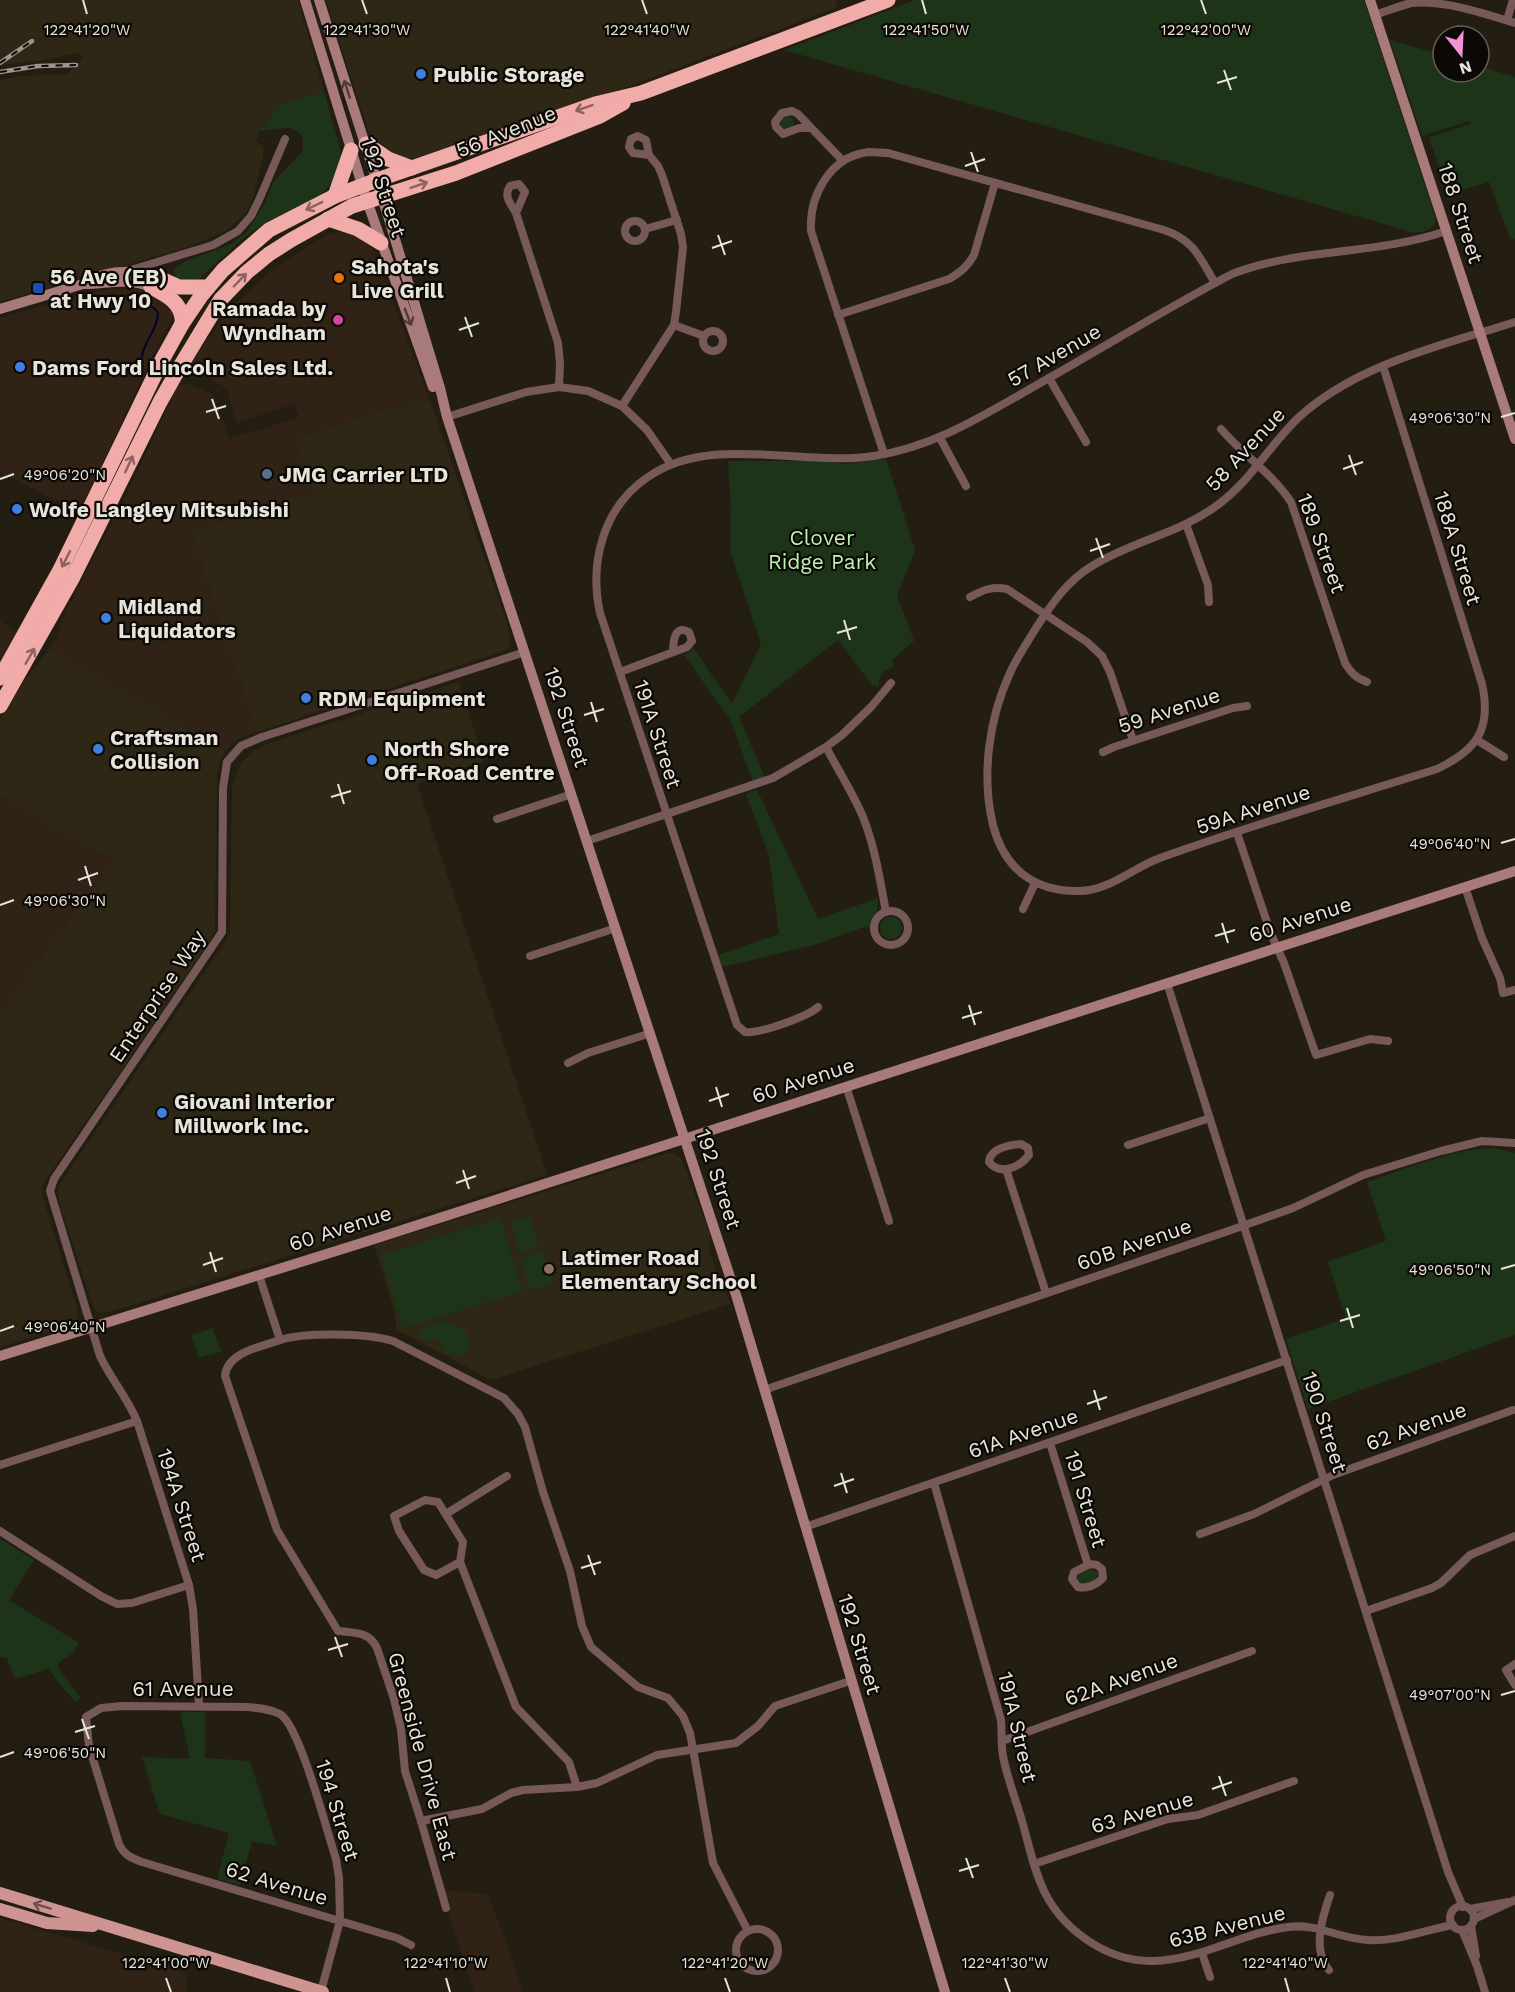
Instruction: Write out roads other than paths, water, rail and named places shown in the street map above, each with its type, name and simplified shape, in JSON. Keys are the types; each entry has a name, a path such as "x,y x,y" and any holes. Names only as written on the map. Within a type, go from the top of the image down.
{"highway":[{"name":"56 Avenue","path":"0,678 60,570 162,360 182,324 208,287 240,254 269,230 335,196 377,180 595,104 641,93 888,0"},
{"name":"56 Avenue","path":"0,706 74,577 160,402 204,325 221,299 248,272 269,254 352,206 456,173 600,116 641,93"},
{"path":"366,144 388,159 412,168"},
{"path":"335,196 351,150"},
{"path":"328,219 358,229 381,243"},
{"path":"154,282 179,287 208,287"},
{"path":"154,282 179,307 182,312 182,324"}],"main road":[{"name":"192 Street","path":"305,0 381,243 434,390 447,417"},
{"name":"192 Street","path":"319,0 366,144 447,417 736,1296 850,1682 945,1992"},
{"name":"188 Street","path":"1370,0 1515,439"},
{"path":"83,284 95,277 125,272 140,273 154,282"},
{"path":"0,309 83,284 154,282"},
{"name":"60 Avenue","path":"0,1356 686,1139 1515,871"},
{"path":"2,1892 322,1992"},
{"path":"2,1909 47,1923 118,1929"}],"street":[{"path":"1375,15 1412,3 1434,1 1453,4 1511,21 1513,0"},
{"path":"811,128 843,161"},
{"path":"125,272 223,241 245,223 260,200 285,139"},
{"path":"884,454 814,243 811,219 816,193 827,176 843,161 868,152 888,153 1174,234 1183,238 1196,250 1215,283"},
{"path":"622,406 674,325 683,247 677,220 658,166 649,155"},
{"path":"838,315 949,279 960,273 974,255 995,183"},
{"path":"516,213 558,343 559,387"},
{"path":"645,229 677,220"},
{"name":"57 Avenue","path":"670,463 704,456 724,455 860,458 884,454 940,438 971,423 1215,283 1252,267 1383,247 1446,231"},
{"path":"154,282 167,264 180,255"},
{"name":"58 Avenue","path":"1035,883 1013,865 996,837 990,804 988,760 999,702 1010,672 1045,614 1064,589 1088,568 1116,553 1186,524 1222,502 1236,490 1297,419 1355,378 1383,366 1515,322"},
{"path":"674,325 704,336"},
{"name":"188A Street","path":"1383,366 1482,684 1485,701 1484,719 1477,740"},
{"path":"1049,378 1086,442"},
{"path":"447,417 519,394 559,387 588,391 622,406 647,430 670,463"},
{"name":"189 Street","path":"1221,429 1237,447 1279,485 1291,502 1345,663 1350,672 1367,682"},
{"path":"940,438 966,486"},
{"name":"191A Street","path":"670,463 633,487 623,498 609,522 601,544 596,570 598,603 666,816 737,1025 746,1032 755,1032 808,1014 818,1007"},
{"path":"1186,524 1208,585 1209,602"},
{"path":"970,597 985,589 997,587 1007,589 1087,642 1102,656 1110,672 1132,740"},
{"name":"Enterprise Way","path":"91,1328 50,1191 54,1179 222,932 223,788 227,762 241,746 262,737 525,652"},
{"path":"620,672 665,657 673,652"},
{"path":"587,841 773,778 826,747 855,723 891,683"},
{"name":"59 Avenue","path":"1103,752 1132,740 1233,708 1247,706"},
{"path":"1477,740 1504,757"},
{"name":"59A Avenue","path":"1035,883 1055,890 1089,891 1157,859 1437,769 1465,753 1477,740"},
{"path":"826,747 863,818 876,860 886,912"},
{"path":"497,819 572,794"},
{"path":"1237,833 1316,1055 1370,1039 1388,1041"},
{"path":"1023,909 1035,883"},
{"path":"1465,887 1482,938 1500,978 1503,993 1515,990"},
{"path":"886,912 900,914 906,921 907,932 901,942 890,945 879,941 874,931 875,921 886,912"},
{"path":"530,956 616,928"},
{"name":"190 Street","path":"1167,983 1448,1872 1458,1913 1472,1923"},
{"path":"568,1063 588,1053 651,1033"},
{"path":"846,1086 889,1221"},
{"path":"1128,1145 1210,1119"},
{"name":"60B Avenue","path":"764,1389 1293,1208 1363,1175 1441,1151 1482,1142 1515,1143"},
{"path":"1006,1169 1046,1293"},
{"path":"259,1275 280,1340 305,1335 384,1338 504,1398 511,1404 525,1427 543,1492 570,1571 587,1641 601,1657 638,1687 668,1698 677,1707 690,1733 713,1863 748,1931"},
{"name":"194A Street","path":"91,1328 100,1356 110,1376 129,1402 137,1421 189,1585 193,1609 199,1705"},
{"name":"Greenside Drive East","path":"280,1340 239,1355 225,1368 225,1376 277,1530 286,1547 338,1631 367,1635 374,1641 394,1699 401,1729 405,1771 446,1908"},
{"name":"61A Avenue","path":"805,1527 1287,1360"},
{"name":"62 Avenue","path":"1200,1534 1254,1514 1325,1479 1512,1410"},
{"path":"0,1465 137,1421"},
{"name":"191 Street","path":"1050,1443 1088,1565"},
{"path":"446,1514 507,1476"},
{"name":"191A Street","path":"934,1484 1001,1720 1002,1755 1045,1894 1060,1916 1088,1941 1107,1951"},
{"path":"460,1562 436,1575 424,1570 399,1530 394,1516 424,1500 438,1502 463,1542 460,1562 516,1707 569,1762 577,1787"},
{"path":"0,1531 117,1604 132,1603 189,1585"},
{"path":"1366,1611 1432,1588 1441,1583 1470,1555 1515,1536"},
{"name":"62A Avenue","path":"1002,1741 1252,1652"},
{"path":"1515,1664 1506,1670 1515,1684"},
{"path":"421,1821 482,1809 511,1793 523,1790 577,1787 608,1779 647,1758 736,1743 758,1726 775,1706 850,1682"},
{"name":"61 Avenue","path":"131,1858 125,1854 119,1844 88,1746 86,1717 100,1708 199,1705 257,1708 281,1715"},
{"name":"194 Street","path":"281,1715 299,1745 336,1859 339,1878 340,1921 322,1992"},
{"name":"63 Avenue","path":"1034,1864 1168,1819 1198,1815 1294,1781"},
{"name":"62 Avenue","path":"131,1858 397,1938 411,1946"},
{"path":"1329,1970 1321,1958 1320,1946 1323,1916 1330,1895"},
{"name":"63B Avenue","path":"1107,1951 1127,1959 1151,1961 1177,1959 1274,1929 1308,1926 1354,1938 1378,1941 1408,1936 1433,1928 1458,1913 1513,1901"},
{"name":"63B Avenue","path":"1462,1930 1513,1901"},
{"path":"1458,1913 1485,1992"},
{"path":"1472,1923 1477,1966"},
{"path":"761,1929 768,1932 777,1942 777,1956 769,1967 756,1971 743,1965 739,1960 738,1941 748,1931 761,1929"},
{"path":"1202,1953 1210,1977"}],"waterway":[{"path":"132,300 154,308 158,313 156,324 142,356"}],"railway":[{"path":"0,63 32,41"},
{"path":"0,72 38,66 76,65"}],"place":[{"name":"Public Storage","path":"421,74"},
{"name":"Sahota's Live Grill","path":"339,278"},
{"name":"56 Ave (EB) at Hwy 10","path":"38,288"},
{"name":"Ramada by Wyndham","path":"338,320"},
{"name":"Dams Ford Lincoln Sales Ltd.","path":"20,367"},
{"name":"JMG Carrier LTD","path":"267,474"},
{"name":"Wolfe Langley Mitsubishi","path":"17,509"},
{"name":"Midland Liquidators","path":"106,618"},
{"name":"RDM Equipment","path":"306,698"},
{"name":"Craftsman Collision","path":"98,749"},
{"name":"North Shore Off-Road Centre","path":"372,760"},
{"name":"Giovani Interior Millwork Inc.","path":"162,1113"},
{"name":"Latimer Road Elementary School","path":"549,1269"}],"park label":[{"name":"Clover Ridge Park","path":"822,549"}]}
